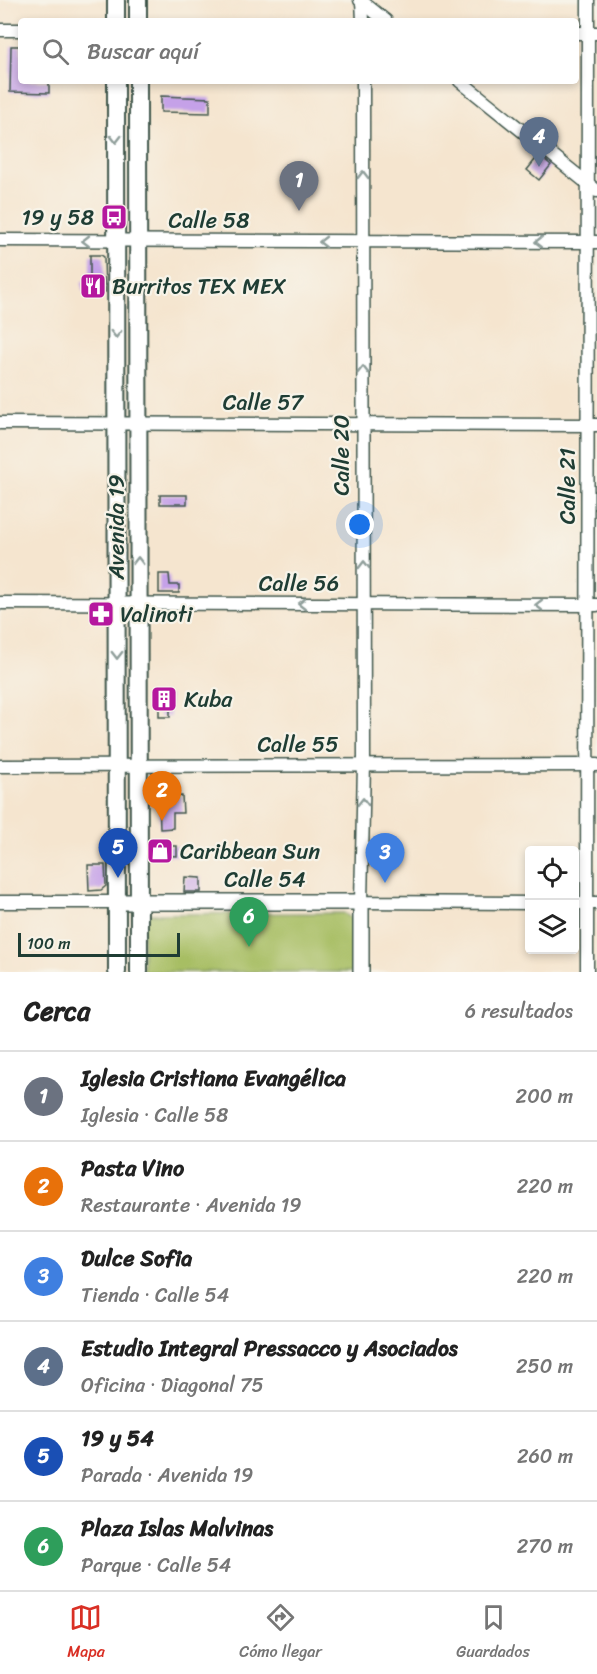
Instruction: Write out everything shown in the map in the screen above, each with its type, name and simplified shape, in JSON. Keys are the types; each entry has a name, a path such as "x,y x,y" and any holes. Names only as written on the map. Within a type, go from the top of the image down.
{"main road":[{"path":"116,0 116,18"},
{"path":"138,0 138,18"},
{"name":"Avenida 19","path":"116,84 117,972"},
{"name":"Avenida 19","path":"138,84 139,972"}],"street":[{"name":"Calle 21","path":"587,972 586,903 592,765 592,187 588,0"},
{"path":"361,1 363,18"},
{"path":"361,1 382,18"},
{"path":"0,30 18,30"},
{"name":"Calle 20","path":"362,972 363,84"},
{"path":"464,84 592,187"},
{"name":"Calle 58","path":"0,240 592,242"},
{"name":"Calle 57","path":"0,423 592,425"},
{"name":"Calle 56","path":"0,603 592,605"},
{"name":"Calle 55","path":"0,766 592,765"},
{"name":"Calle 54","path":"0,902 525,903"}],"green space":[{"path":"344,913 356,922 356,972 143,972 143,920 150,914"}],"building":[{"path":"11,46 18,46 18,84 49,84 49,93 10,92"},
{"path":"161,96 210,98 210,113 161,112"},
{"path":"539,155 551,165 539,180 527,170"},
{"path":"90,255 104,257 105,292 82,291 82,281 90,281"},
{"path":"160,495 187,495 187,504 160,504"},
{"path":"159,574 169,574 170,585 179,585 179,593 159,593"},
{"path":"159,696 170,696 170,717 159,717"},
{"path":"182,796 183,813 173,813 173,828 160,829 159,797"},
{"path":"158,846 177,846 177,856 157,855"},
{"path":"88,865 105,865 106,886 101,890 89,891"},
{"path":"185,877 201,878 201,892 184,892"}],"place":[{"name":"Estudio Integral Pressacco y Asociados","path":"539,167"},
{"name":"Iglesia Cristiana Evangélica","path":"299,211"},
{"name":"19 y 58","path":"114,217"},
{"name":"Burritos TEX MEX","path":"93,286"},
{"name":"Valinoti","path":"101,614"},
{"name":"Kuba","path":"164,699"},
{"name":"Pasta Vino","path":"162,821"},
{"name":"Caribbean Sun","path":"160,851"},
{"name":"19 y 54","path":"118,878"},
{"name":"Dulce Sofia","path":"385,883"},
{"name":"Plaza Islas Malvinas","path":"249,947"}]}
